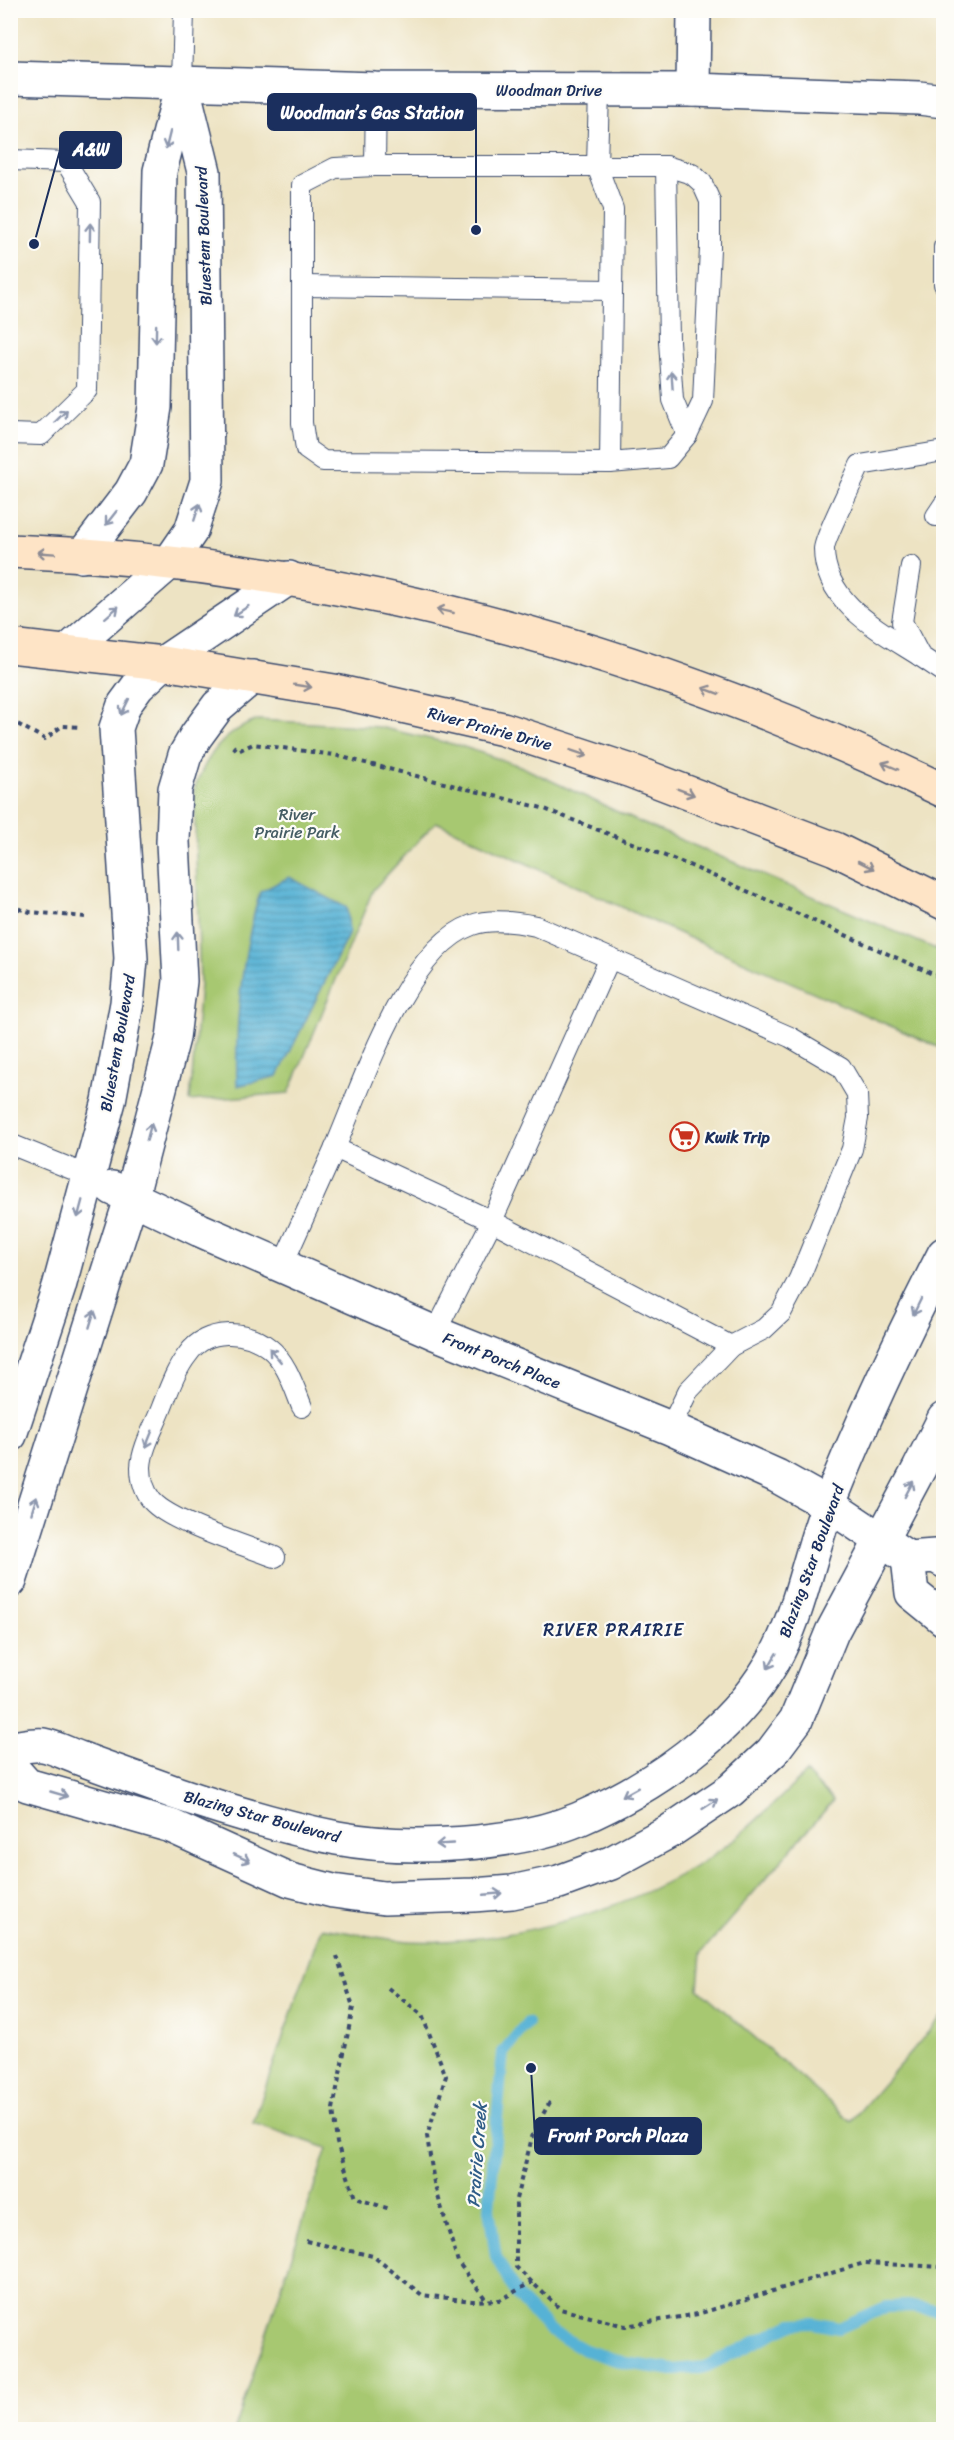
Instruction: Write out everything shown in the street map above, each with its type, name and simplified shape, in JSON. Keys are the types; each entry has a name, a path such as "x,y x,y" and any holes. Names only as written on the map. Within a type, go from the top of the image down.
{"main road":[{"path":"10,551 170,563 289,578 447,611 598,651 765,712 944,791"},
{"name":"River Prairie Drive","path":"10,646 163,663 252,677 340,692 503,729 568,749 835,849 944,903"}],"street":[{"path":"693,90 694,10"},
{"name":"Woodman Drive","path":"10,78 376,89 693,90 919,98 944,101"},
{"path":"82,556 131,492 146,464 155,407 160,171 182,83"},
{"name":"Bluestem Boulevard","path":"68,651 170,563 191,531 207,481 204,172 182,83"},
{"name":"Bluestem Boulevard","path":"10,1435 59,1287 109,1101 127,1003 131,959 117,728 124,705 138,686 163,663 289,578"},
{"path":"10,1581 131,1198 172,1038 180,981 173,842 175,789 185,755 196,736 218,706 252,677"},
{"name":"Front Porch Place","path":"89,1176 131,1198 435,1333 670,1428 777,1476 829,1505 895,1549"},
{"name":"Blazing Star Boulevard","path":"10,1748 43,1745 253,1817 349,1840 447,1845 494,1840 577,1820 633,1791 675,1764 710,1737 741,1704 771,1665 787,1633 829,1505 915,1311 944,1254"},
{"name":"Blazing Star Boulevard","path":"10,1766 27,1785 171,1826 290,1880 333,1891 384,1898 512,1892 559,1882 611,1863 670,1831 731,1790 772,1752 796,1720 832,1632 895,1549 944,1419"},
{"path":"895,1549 935,1556 944,1561"},
{"path":"895,1549 912,1593 944,1619"}],"lane":[{"path":"182,83 184,10"},
{"path":"375,166 376,89"},
{"path":"599,90 597,166 613,209 610,463"},
{"path":"10,160 66,162 90,201 87,390 41,435 10,434"},
{"path":"666,165 672,388 673,400 687,435"},
{"path":"666,165 692,174 702,183 710,201 703,401 687,435 668,458 610,463 323,461 306,449 302,423 302,185 335,168 597,166 666,165"},
{"path":"944,247 944,284"},
{"path":"302,286 612,290"},
{"path":"944,451 860,465 824,548 831,584 850,606 864,620 944,672"},
{"path":"911,566 903,622 920,656"},
{"path":"282,1266 392,1017 420,966 449,938 473,924 513,921 536,927 790,1037 841,1067 857,1094 858,1118 852,1149 799,1279 781,1313 764,1329 731,1346 688,1391 670,1428"},
{"path":"435,1333 492,1221 609,960"},
{"path":"10,1144 89,1176"},
{"path":"335,1148 492,1221 731,1346"},
{"path":"275,1557 160,1509 146,1492 142,1479 143,1455 171,1384 188,1353 205,1338 223,1332 244,1336 269,1347 285,1367 302,1407"}],"path":[{"path":"10,720 45,739 62,726"},
{"path":"238,751 253,744 334,755 542,808 691,866 944,978"},
{"path":"10,906 30,912 85,917"},
{"path":"338,1956 353,2007 333,2109 337,2143 355,2198 390,2209"},
{"path":"388,1989 422,2015 446,2076 427,2136 434,2182 458,2262 487,2301"},
{"path":"550,2102 534,2130 516,2199 516,2267 560,2309 625,2326 698,2314 864,2263 944,2267"},
{"path":"306,2241 373,2256 422,2295 487,2301 500,2300 531,2283"}],"green space":[{"name":"River Prairie Park","path":"258,720 379,727 461,746 520,766 637,821 943,952 943,1049 685,936 436,822 373,890 289,1093 190,1101 200,985 194,790 204,766 217,747 235,731"},
{"path":"806,1773 833,1801 701,1953 698,1988 851,2121 943,2015 943,2429 235,2429 327,2148 253,2123 321,1928 366,1936 428,1942 512,1933 582,1916 650,1890 710,1857 748,1828"}],"water":[{"path":"289,877 347,908 349,933 278,1076 237,1086 238,1012 253,916 260,892"}],"waterway":[{"name":"Prairie Creek","path":"527,2023 503,2052 489,2208 496,2257 518,2297 551,2331 585,2350 625,2363 673,2370 705,2367 792,2324 813,2323 839,2328 886,2307 912,2306 944,2311"}],"place":[{"name":"Woodman’s Gas Station","path":"476,230"},
{"name":"A&W","path":"34,244"},
{"name":"Kwik Trip","path":"684,1137"},
{"name":"Front Porch Plaza","path":"531,2068"}],"district":[{"name":"RIVER PRAIRIE","path":"614,1630"}]}
